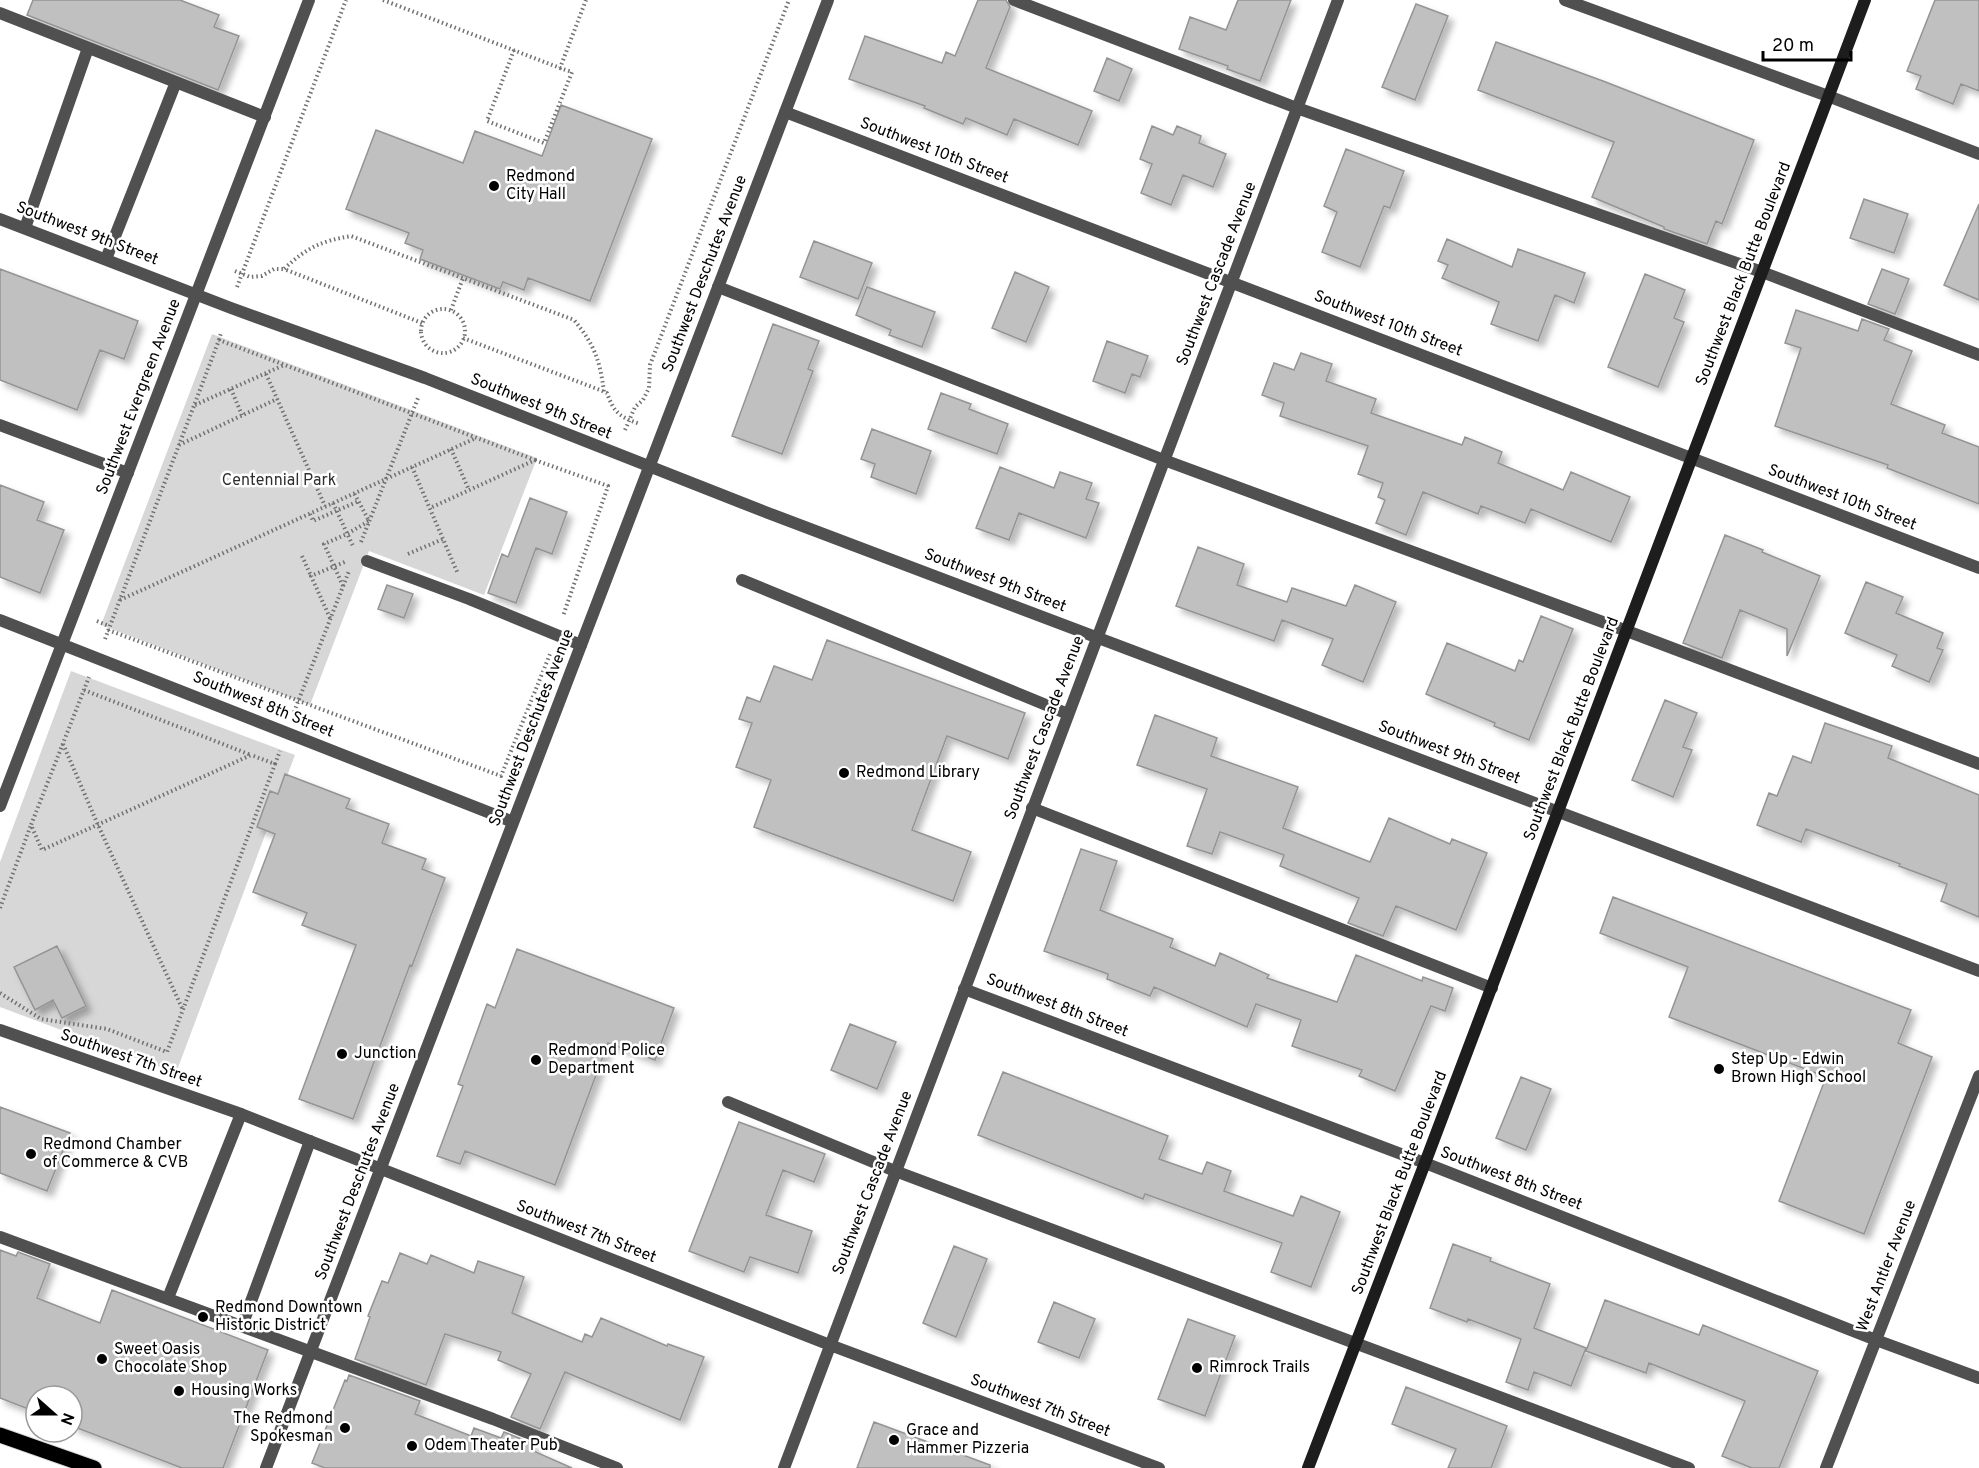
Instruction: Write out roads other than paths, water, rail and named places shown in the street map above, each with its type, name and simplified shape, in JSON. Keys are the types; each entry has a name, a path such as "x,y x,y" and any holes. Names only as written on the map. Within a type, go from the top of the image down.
{"main road":[{"path":"0,1435 94,1468"}],"street":[{"name":"Southwest Evergreen Avenue","path":"0,806 309,0"},
{"name":"Southwest Deschutes Avenue","path":"266,1468 828,0"},
{"path":"1014,0 1297,108 1762,272 1979,355"},
{"name":"Southwest Cascade Avenue","path":"784,1468 1338,0"},
{"path":"1565,0 1979,154"},
{"name":"Southwest Black Butte Boulevard","path":"1308,1468 1492,988 1864,0"},
{"path":"0,13 265,117"},
{"path":"25,228 88,48"},
{"path":"106,259 176,82"},
{"name":"Southwest 10th Street","path":"785,112 1979,568"},
{"name":"Southwest 9th Street","path":"0,219 425,378 649,468 1979,971"},
{"path":"718,287 1164,460 1979,764"},
{"path":"0,425 128,473"},
{"path":"362,557 581,645"},
{"path":"742,580 1068,714"},
{"name":"Southwest 8th Street","path":"0,620 513,822"},
{"path":"1032,808 1492,988"},
{"name":"Southwest 8th Street","path":"964,989 1425,1163 1876,1340 1979,1378"},
{"name":"Southwest 7th Street","path":"0,1030 241,1114 830,1345 1159,1468"},
{"name":"West Antler Avenue","path":"1826,1468 1979,1076"},
{"path":"728,1102 896,1171 1689,1468"},
{"path":"168,1298 241,1114"},
{"path":"242,1326 310,1141"},
{"path":"0,1237 493,1419 617,1468"}],"place":[{"name":"Redmond City Hall","path":"494,186"},
{"name":"Redmond Library","path":"844,773"},
{"name":"Junction","path":"342,1054"},
{"name":"Redmond Police Department","path":"536,1060"},
{"name":"Step Up - Edwin Brown High School","path":"1719,1069"},
{"name":"Redmond Chamber of Commerce & CVB","path":"31,1154"},
{"name":"Redmond Downtown Historic District","path":"203,1317"},
{"name":"Sweet Oasis Chocolate Shop","path":"102,1359"},
{"name":"Rimrock Trails","path":"1197,1368"},
{"name":"Housing Works","path":"179,1391"},
{"name":"The Redmond Spokesman","path":"345,1428"},
{"name":"Grace and Hammer Pizzeria","path":"894,1440"},
{"name":"Odem Theater Pub","path":"412,1446"}],"park label":[{"name":"Centennial Park","path":"279,481"}]}
